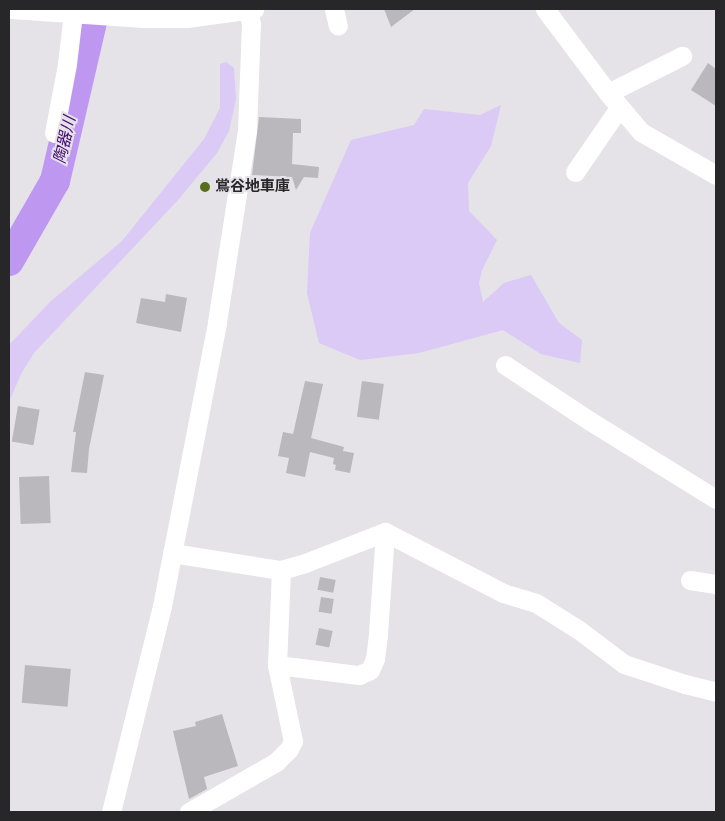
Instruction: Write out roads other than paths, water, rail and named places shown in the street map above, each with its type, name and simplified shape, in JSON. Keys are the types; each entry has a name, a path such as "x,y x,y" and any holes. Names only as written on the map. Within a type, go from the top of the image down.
{"street":[{"path":"11,9 81,12 108,16 186,18 250,9 247,131 217,322 162,606 111,812"},
{"path":"545,9 614,101 640,132 716,175"},
{"path":"54,133 67,64 81,12"},
{"path":"575,172 614,101 682,56"},
{"path":"505,365 590,421 716,499"},
{"path":"172,553 281,570 306,563 385,532 503,593 536,604 580,630 624,664 716,692"},
{"path":"278,665 360,675 370,670 375,659 378,633 385,532"},
{"path":"189,812 276,762 289,750 293,740 278,665 281,570"},
{"path":"690,580 716,584"}],"waterway":[{"name":"陶器川","path":"9,261 55,181 95,9"}],"place":[{"name":"鴬谷地車庫","path":"205,187"}]}
